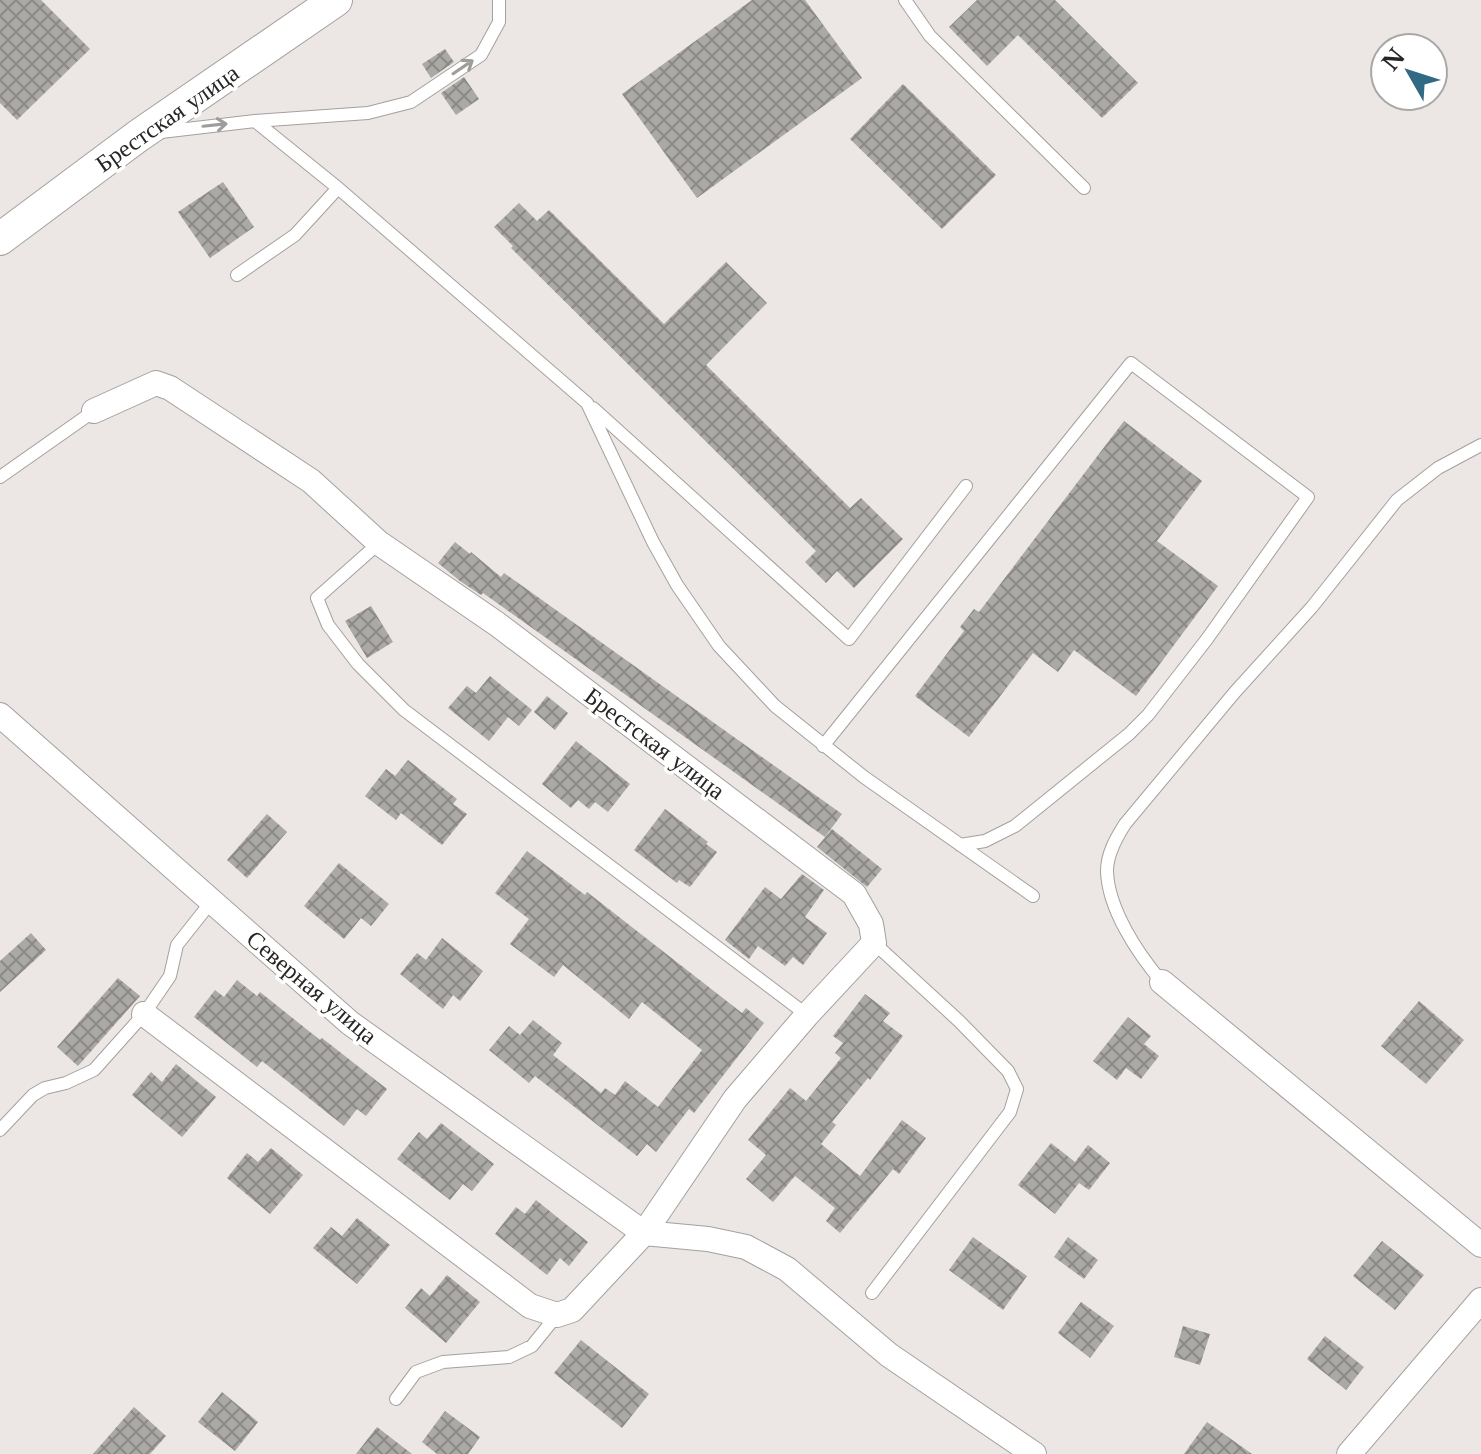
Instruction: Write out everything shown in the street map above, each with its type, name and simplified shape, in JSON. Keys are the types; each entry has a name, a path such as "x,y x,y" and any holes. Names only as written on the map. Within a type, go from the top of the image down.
{"main road":[{"name":"Брестская улица","path":"0,239 138,136 336,0"}],"street":[{"name":"Брестская улица","path":"94,411 156,383 170,388 311,481 379,543 497,624 854,894 871,924 874,943"},
{"name":"Северная улица","path":"0,715 350,1023 641,1237"},
{"path":"144,1014 530,1306 557,1315 572,1310 641,1237 735,1099 874,943"},
{"path":"1162,982 1481,1245"},
{"path":"641,1237 708,1239 746,1247 787,1269 889,1355 1034,1454"},
{"path":"1349,1454 1481,1300"}],"lane":[{"path":"138,136 255,121 368,113 411,102 481,55 499,22 499,0"},
{"path":"905,0 930,36 1084,188"},
{"path":"255,121 338,188 587,403 849,639 966,486"},
{"path":"237,275 295,235 338,188"},
{"path":"823,746 1131,363 1308,497 1207,639 1148,715 1129,734 1015,826 985,841 960,845"},
{"path":"587,403 653,542 677,585 719,646 746,677 823,746 1033,896"},
{"path":"0,477 94,411"},
{"path":"1162,982 1145,963 1110,894 1107,869 1113,844 1125,824 1235,692 1312,607 1397,500 1438,468 1481,445"},
{"path":"379,543 317,598 328,625 358,664 404,710 807,1015"},
{"path":"0,1130 33,1095 94,1070 144,1014 170,976 177,945 211,902"},
{"path":"872,1293 1010,1112 1017,1089 1008,1071 969,1031 874,943"},
{"path":"396,1399 416,1372 443,1362 509,1357 532,1346 557,1315"}],"building":[{"path":"0,0 41,0 90,49 17,120 0,103"},
{"path":"752,0 805,0 862,78 697,198 622,94"},
{"path":"977,0 1055,0 1138,83 1102,118 1018,35 987,66 949,27"},
{"path":"445,49 454,62 431,78 422,64"},
{"path":"464,77 479,99 456,115 441,93"},
{"path":"903,84 996,175 942,229 850,139"},
{"path":"223,182 254,227 210,258 178,212"},
{"path":"519,203 537,221 549,210 664,324 726,262 767,303 706,365 850,508 861,498 903,539 854,588 837,571 826,583 805,562 816,551 511,248 513,246 494,227"},
{"path":"1124,421 1202,481 1157,541 1218,586 1136,696 1074,650 1058,672 1033,653 969,737 915,696 964,631 960,627 974,609 979,612"},
{"path":"455,542 501,577 504,573 842,814 825,837 483,593 481,595 460,581 438,563"},
{"path":"371,606 393,642 367,658 345,621"},
{"path":"490,676 532,710 519,726 508,717 489,741 448,708 467,686 476,693"},
{"path":"547,696 568,713 555,730 534,712"},
{"path":"576,741 630,784 608,812 595,802 589,809 578,800 571,808 542,784"},
{"path":"408,760 457,799 453,804 467,814 442,845 401,813 396,820 365,796 386,769 395,776"},
{"path":"665,809 717,852 690,887 679,880 677,883 634,850"},
{"path":"267,814 287,832 247,878 227,860"},
{"path":"832,829 882,869 867,887 817,847"},
{"path":"527,851 585,895 587,892 742,1013 746,1008 764,1023 694,1113 689,1109 656,1152 647,1144 637,1156 535,1076 529,1083 489,1050 509,1026 520,1035 533,1020 562,1043 553,1055 601,1093 605,1088 615,1095 625,1081 658,1107 702,1050 642,1002 629,1019 563,965 554,977 510,944 529,919 495,893"},
{"path":"339,863 389,904 371,926 361,918 344,939 304,906"},
{"path":"802,874 824,890 805,917 827,933 803,965 793,957 785,966 758,946 749,959 725,940 765,887 781,899"},
{"path":"31,933 46,950 0,992 0,961"},
{"path":"442,938 483,971 460,1001 453,995 443,1009 400,974 417,953 426,960"},
{"path":"118,978 140,996 78,1066 57,1047"},
{"path":"237,980 257,996 260,992 387,1089 366,1116 357,1109 344,1126 262,1061 257,1067 194,1017 215,990 224,997"},
{"path":"865,994 890,1013 883,1021 903,1036 870,1080 868,1078 832,1122 836,1125 821,1144 860,1176 902,1120 926,1138 899,1174 893,1169 840,1233 826,1221 835,1208 795,1176 773,1202 746,1179 766,1155 748,1140 790,1088 806,1101 841,1058 835,1053 843,1043 833,1036"},
{"path":"1419,1001 1464,1040 1426,1084 1381,1046"},
{"path":"1128,1017 1151,1036 1144,1044 1159,1056 1141,1079 1126,1068 1117,1080 1093,1061"},
{"path":"176,1064 216,1097 182,1137 132,1095 151,1072 162,1082"},
{"path":"441,1123 494,1164 472,1191 463,1184 450,1200 397,1159 419,1132 427,1139"},
{"path":"1051,1143 1075,1162 1088,1145 1110,1163 1089,1190 1079,1183 1055,1214 1018,1185"},
{"path":"271,1148 303,1175 270,1214 227,1178 247,1153 258,1162"},
{"path":"536,1200 588,1242 569,1266 560,1258 547,1275 495,1234 516,1207 525,1214"},
{"path":"357,1218 390,1245 357,1284 313,1248 331,1227 342,1236"},
{"path":"973,1237 1027,1276 1003,1310 949,1270"},
{"path":"1068,1237 1098,1260 1084,1279 1054,1257"},
{"path":"1382,1241 1424,1275 1395,1310 1353,1276"},
{"path":"447,1275 480,1302 446,1343 405,1308 421,1288 430,1296"},
{"path":"1081,1302 1114,1326 1090,1358 1058,1333"},
{"path":"1183,1326 1210,1334 1200,1365 1174,1357"},
{"path":"1325,1336 1364,1367 1346,1390 1307,1359"},
{"path":"581,1340 649,1394 622,1428 554,1373"},
{"path":"222,1392 258,1422 235,1451 198,1422"},
{"path":"134,1407 166,1436 150,1454 93,1454"},
{"path":"445,1411 480,1437 468,1454 437,1454 422,1442"},
{"path":"1207,1422 1252,1454 1184,1454"},
{"path":"377,1427 412,1454 356,1454"}]}
